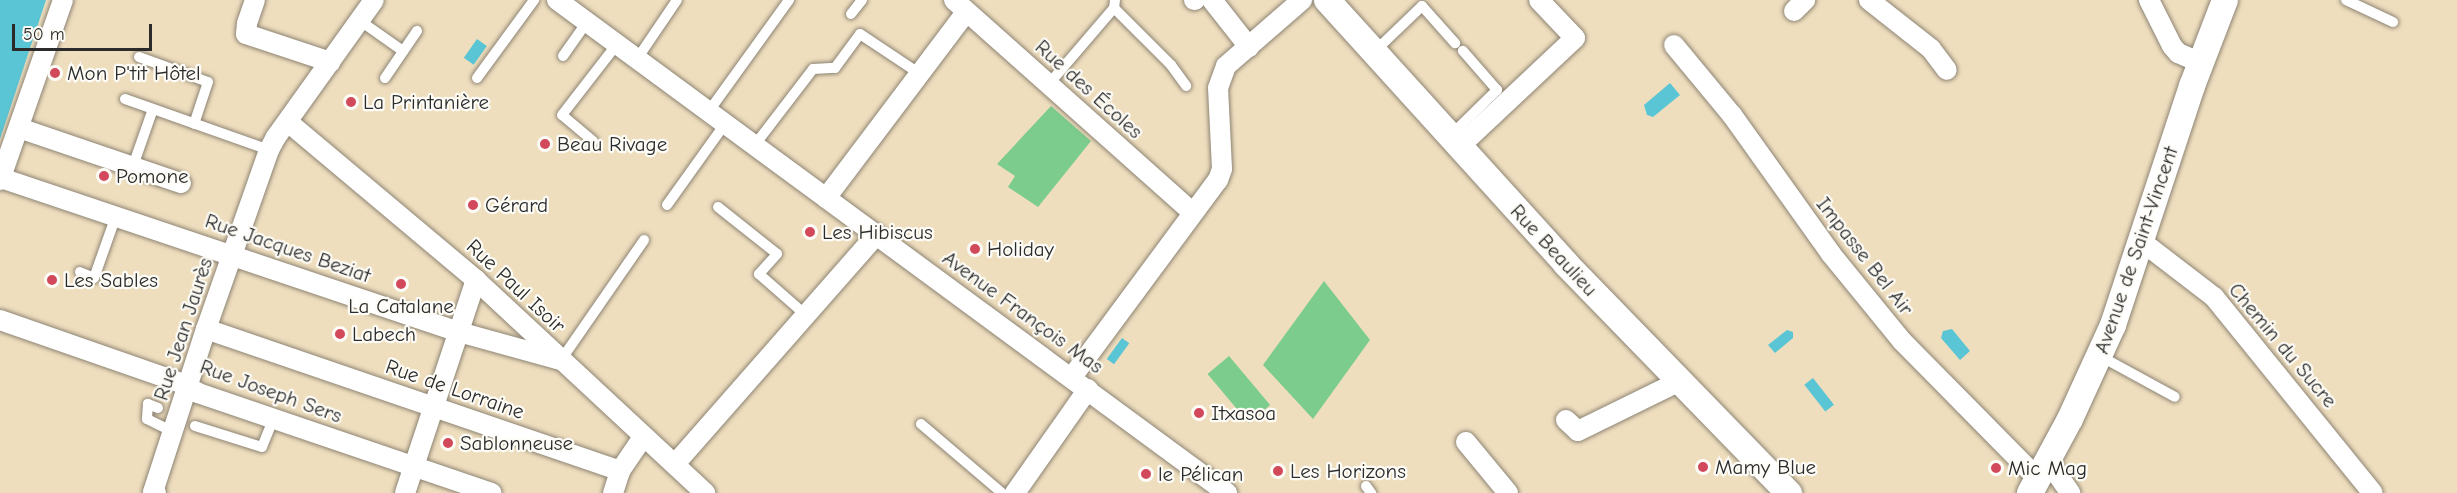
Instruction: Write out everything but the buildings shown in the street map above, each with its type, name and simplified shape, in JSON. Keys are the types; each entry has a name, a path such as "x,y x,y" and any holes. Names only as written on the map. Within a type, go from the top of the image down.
{"street":[{"path":"0,179 63,0"},
{"path":"255,0 247,23 246,34 330,62"},
{"name":"Rue Jean Jaurès","path":"155,493 206,329 269,150 374,0"},
{"name":"Avenue François Mas","path":"557,0 1227,493"},
{"path":"1212,0 1249,47"},
{"path":"1015,493 1080,383 1193,213 1218,180 1221,169 1218,88 1226,66 1302,0"},
{"name":"Rue Beaulieu","path":"1327,0 1454,142 1789,493"},
{"path":"1454,142 1575,38 1539,0"},
{"path":"1869,0 1930,49 1947,70"},
{"path":"2149,0 2178,53 2201,63"},
{"name":"Avenue de Saint-Vincent","path":"2039,478 2100,356 2224,0"},
{"path":"826,198 920,74 960,6"},
{"name":"Rue des Écoles","path":"960,6 1193,213"},
{"name":"Impasse Bel Air","path":"1674,45 1713,90 1831,254 1902,341 2039,478 2070,493"},
{"name":"Rue Paul Isoir","path":"288,122 476,280 705,493"},
{"path":"19,128 181,183"},
{"name":"Rue Jacques Beziat","path":"0,179 232,254 459,332 561,360"},
{"path":"675,464 876,235"},
{"name":"Chemin du Sucre","path":"2141,241 2214,297 2373,493"},
{"path":"405,493 476,280"},
{"name":"Rue Joseph Sers","path":"0,321 491,493"},
{"name":"Rue de Lorraine","path":"206,329 620,471"},
{"path":"1566,420 1578,431 1680,381"},
{"path":"613,493 620,471 643,437"},
{"path":"1466,442 1508,493"}],"lane":[{"path":"477,78 534,0"},
{"path":"637,60 677,0"},
{"path":"709,111 789,0"},
{"path":"851,14 862,0"},
{"path":"2346,0 2393,22"},
{"path":"1048,85 1115,4 1172,65 1186,86"},
{"path":"1373,53 1422,6 1455,43"},
{"path":"359,20 403,51"},
{"path":"563,56 587,22"},
{"path":"385,78 417,31"},
{"path":"754,146 813,69 834,68 860,34 920,74"},
{"path":"593,141 562,115 617,44"},
{"path":"1454,142 1497,90 1463,51"},
{"path":"139,57 207,81 194,124"},
{"path":"125,99 269,150"},
{"path":"133,166 153,109"},
{"path":"668,205 725,124"},
{"path":"718,207 777,254 759,274 807,316"},
{"path":"80,273 94,278 116,216"},
{"path":"561,360 644,240"},
{"path":"2100,356 2175,397"},
{"path":"158,408 148,404 147,419 174,432"},
{"path":"195,426 262,447 273,418"},
{"path":"921,424 1002,493"}],"green space":[{"path":"1051,106 1091,141 1038,207 1008,187 1015,176 997,164"},
{"path":"1324,281 1370,340 1313,419 1263,365"},
{"path":"1229,356 1270,405 1249,423 1208,374"}],"water":[{"path":"0,0 46,0 0,139"},
{"path":"477,39 487,46 474,65 464,58"},
{"path":"1670,83 1680,95 1653,117 1647,115 1644,105"},
{"path":"1952,329 1970,351 1960,360 1941,338 1943,331"},
{"path":"1787,330 1793,332 1793,338 1775,353 1768,345"},
{"path":"1122,338 1129,343 1114,364 1107,359"},
{"path":"1813,378 1834,405 1825,412 1804,385"}],"place":[{"name":"Mon P'tit Hôtel","path":"55,73"},
{"name":"La Printanière","path":"351,102"},
{"name":"Beau Rivage","path":"545,144"},
{"name":"Pomone","path":"104,176"},
{"name":"Gérard","path":"473,205"},
{"name":"Les Hibiscus","path":"810,232"},
{"name":"Holiday","path":"975,249"},
{"name":"Les Sables","path":"52,280"},
{"name":"La Catalane","path":"401,284"},
{"name":"Labech","path":"340,334"},
{"name":"Itxasoa","path":"1199,413"},
{"name":"Sablonneuse","path":"448,443"},
{"name":"Mamy Blue","path":"1703,467"},
{"name":"Mic Mag","path":"1996,468"},
{"name":"Les Horizons","path":"1278,471"},
{"name":"le Pélican","path":"1146,474"}]}
